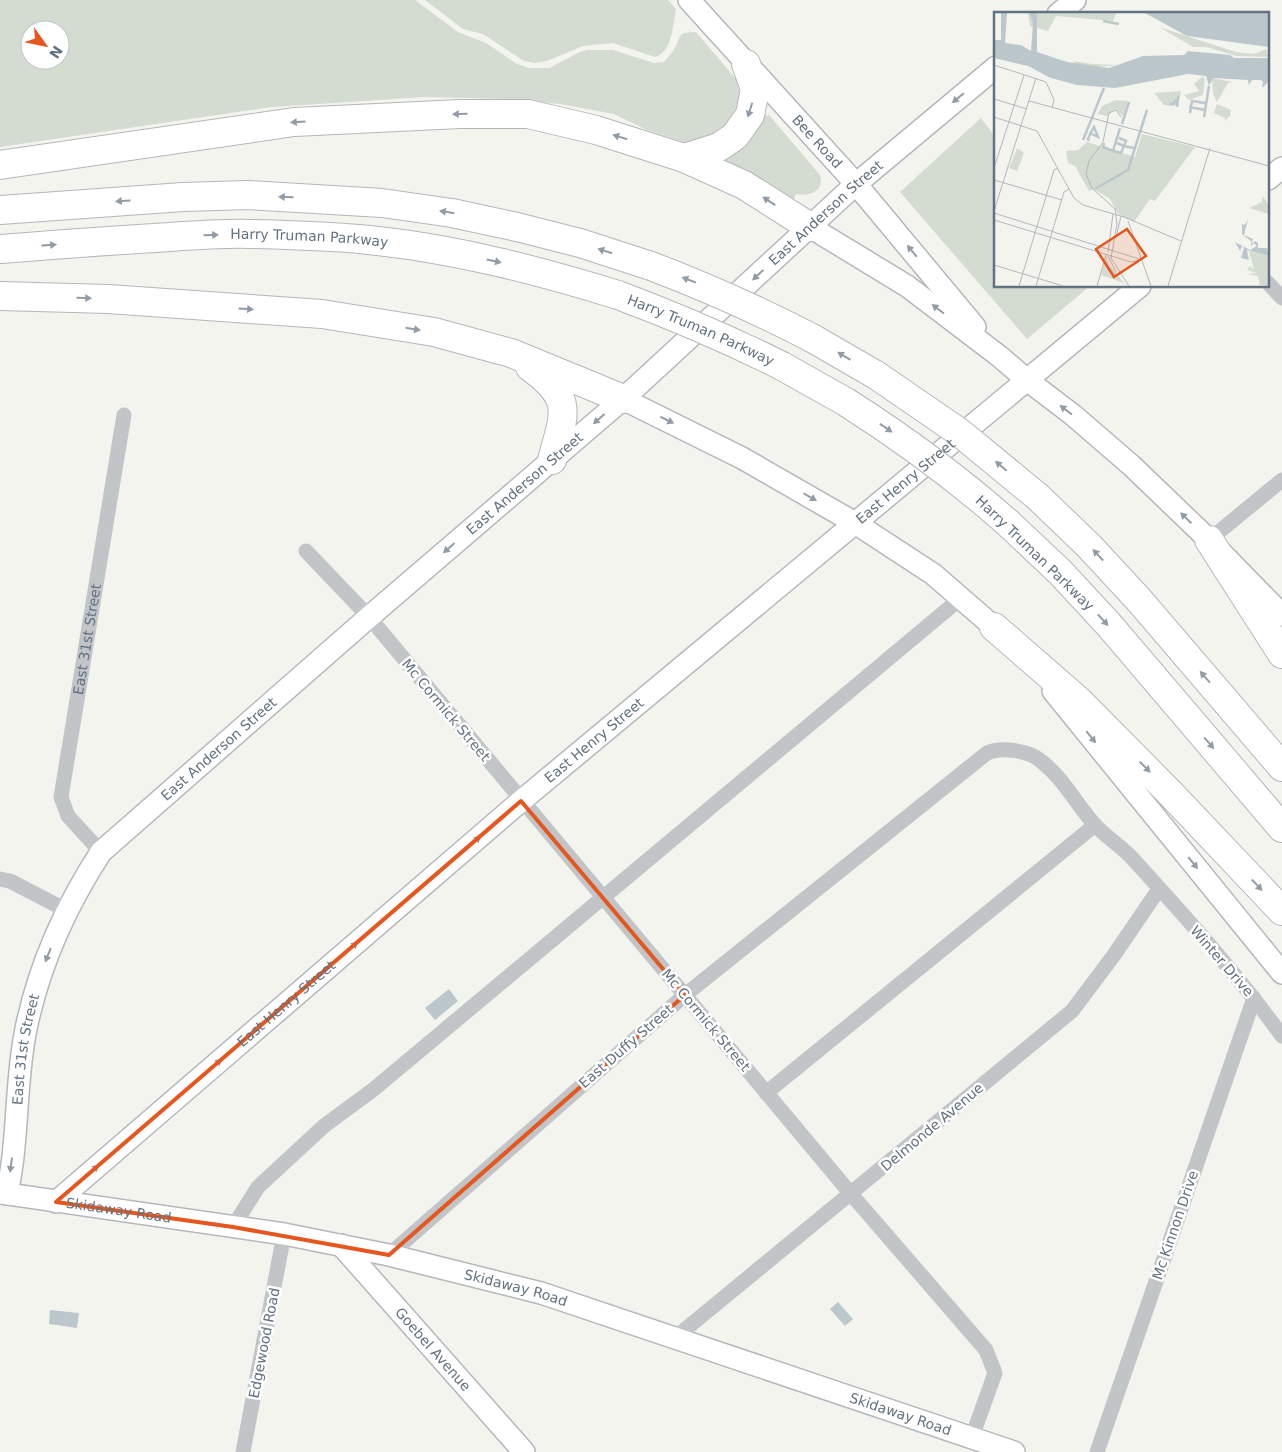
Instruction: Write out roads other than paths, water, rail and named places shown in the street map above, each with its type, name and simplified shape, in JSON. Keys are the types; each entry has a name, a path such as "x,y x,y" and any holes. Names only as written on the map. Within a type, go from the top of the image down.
{"highway":[{"path":"684,158 720,147 735,136 750,115 755,90 746,64"},
{"path":"0,165 294,122 460,114 528,114 596,130 684,158 744,185 810,227"},
{"path":"0,210 164,198 248,195 382,203 452,213 580,242 704,286 759,310 876,375 958,432 1038,497 1089,546 1139,600 1282,767"},
{"name":"Harry Truman Parkway","path":"0,249 248,234 378,241 446,251 564,278 680,319 730,340 782,366 846,402 928,457 969,488 1061,573 1110,626 1282,828"},
{"path":"0,296 108,299 322,314 434,332 511,353 623,399"},
{"path":"511,353 546,379 562,400 564,419 552,460"},
{"path":"1209,540 1282,654"},
{"path":"994,627 1079,701 1172,795 1282,911"}],"main road":[{"path":"1060,12 1075,0"},
{"name":"Bee Road","path":"697,3 746,64 856,184 999,356"},
{"name":"East Anderson Street","path":"66,910 101,852 623,399 856,184 994,69"},
{"path":"1270,178 1282,168"},
{"path":"810,227 906,286 1073,415 1125,460 1209,540 1282,615"},
{"name":"East Henry Street","path":"56,1202 521,801 1138,288"},
{"path":"623,399 742,458 855,523 933,574 962,598 994,627 1059,698 1282,973"},
{"name":"East 31st Street","path":"4,1194 14,1146 17,1100 26,1029 45,962 66,910"},
{"path":"0,1143 17,1100"},
{"name":"Skidaway Road","path":"4,1194 284,1234 389,1255 541,1293 1014,1452"},
{"name":"Goebel Avenue","path":"341,1245 524,1452"}],"street":[{"path":"1270,285 1282,298"},
{"name":"East 31st Street","path":"101,852 68,816 62,797 124,415"},
{"path":"1209,540 1282,480"},
{"name":"Mc Cormick Street","path":"306,551 369,618 851,1194 986,1350 995,1373 972,1437"},
{"path":"233,1227 258,1188 324,1126 374,1088 962,598"},
{"name":"Winter Drive","path":"987,753 993,750 1024,752 1040,760 1068,788 1095,825 1130,856 1159,889 1254,998 1282,1036"},
{"name":"East Duffy Street","path":"389,1255 685,995 987,753"},
{"path":"766,1092 1095,825"},
{"path":"0,879 10,881 66,910"},
{"name":"Delmonde Avenue","path":"676,1337 1072,1011 1114,955 1159,889"},
{"name":"Mc Kinnon Drive","path":"1097,1452 1254,998"},
{"name":"Edgewood Road","path":"243,1452 284,1234"}]}
